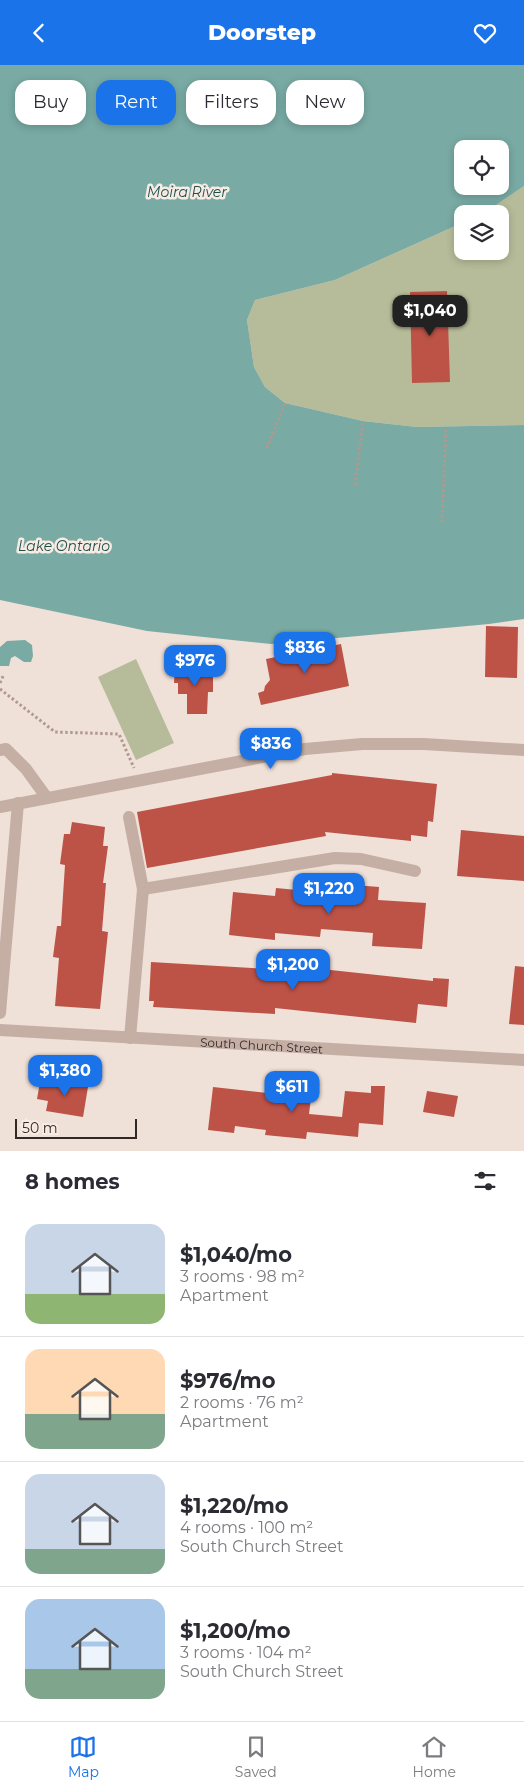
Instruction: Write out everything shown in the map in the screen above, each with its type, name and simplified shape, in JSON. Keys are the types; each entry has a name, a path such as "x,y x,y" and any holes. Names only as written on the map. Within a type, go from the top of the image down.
{"street":[{"path":"0,807 306,749 362,744 424,744 524,750"},
{"path":"0,750 6,749 13,755 26,769 47,798"},
{"path":"0,1013 18,803"},
{"path":"129,817 143,889 130,1037"},
{"path":"143,889 335,858 361,859 414,871"},
{"name":"South Church Street","path":"0,1030 524,1060"}],"path":[{"path":"267,448 285,403"},
{"path":"355,485 362,421"},
{"path":"442,522 446,427"},
{"path":"0,683 4,674"},
{"path":"0,689 55,732 120,734 139,781"}],"green space":[{"path":"524,186 524,425 417,427 363,421 285,403 265,387 254,367 247,320 255,300 335,280 454,227 454,260 509,260 509,205 496,205"},
{"path":"136,659 174,743 136,760 98,677"}],"water":[{"name":"Moira River","path":"0,65 524,65 524,186 496,205 454,205 454,227 335,280 255,300 247,320 254,367 265,387 285,403 363,421 417,427 524,425 524,619 489,624 271,644 147,631 0,600"},
{"path":"25,640 32,645 33,656 31,662 24,662 15,656 11,658 9,666 0,666 0,647 7,641"}],"building":[{"path":"447,291 450,382 412,383 410,292"},
{"path":"486,626 518,627 517,678 485,677"},
{"path":"341,644 349,686 261,705 258,693 264,691 265,686 270,680 266,659"},
{"path":"175,666 213,666 213,692 208,692 207,714 187,714 187,694 178,694 178,683 174,683"},
{"path":"332,773 437,784 433,822 428,821 427,837 411,835 411,841 325,832 326,836 147,868 137,812 332,775"},
{"path":"72,822 105,827 103,846 108,846 103,883 106,883 102,931 108,932 100,1009 55,1006 59,958 53,957 57,926 61,926 65,865 60,864 64,834 70,834"},
{"path":"461,830 524,836 524,881 457,876"},
{"path":"330,883 379,887 378,900 426,903 422,949 372,946 373,933 321,929 320,937 275,933 275,940 229,935 233,892 275,896 276,888 329,893"},
{"path":"151,962 284,970 284,965 433,981 433,978 449,979 447,1007 418,1004 416,1023 275,1008 275,1014 153,1007 154,1001 149,1001"},
{"path":"515,966 524,967 524,1025 509,1024"},
{"path":"66,1077 89,1081 83,1117 46,1111 48,1101 37,1099 40,1082 65,1086"},
{"path":"371,1086 385,1086 383,1125 359,1123 358,1137 307,1132 306,1139 265,1135 266,1130 235,1126 234,1133 208,1130 213,1087 311,1098 309,1114 342,1117 345,1091 371,1093"},
{"path":"427,1091 458,1096 454,1117 423,1112"}],"water label":[{"name":"Lake Ontario","path":"64,546"}]}
